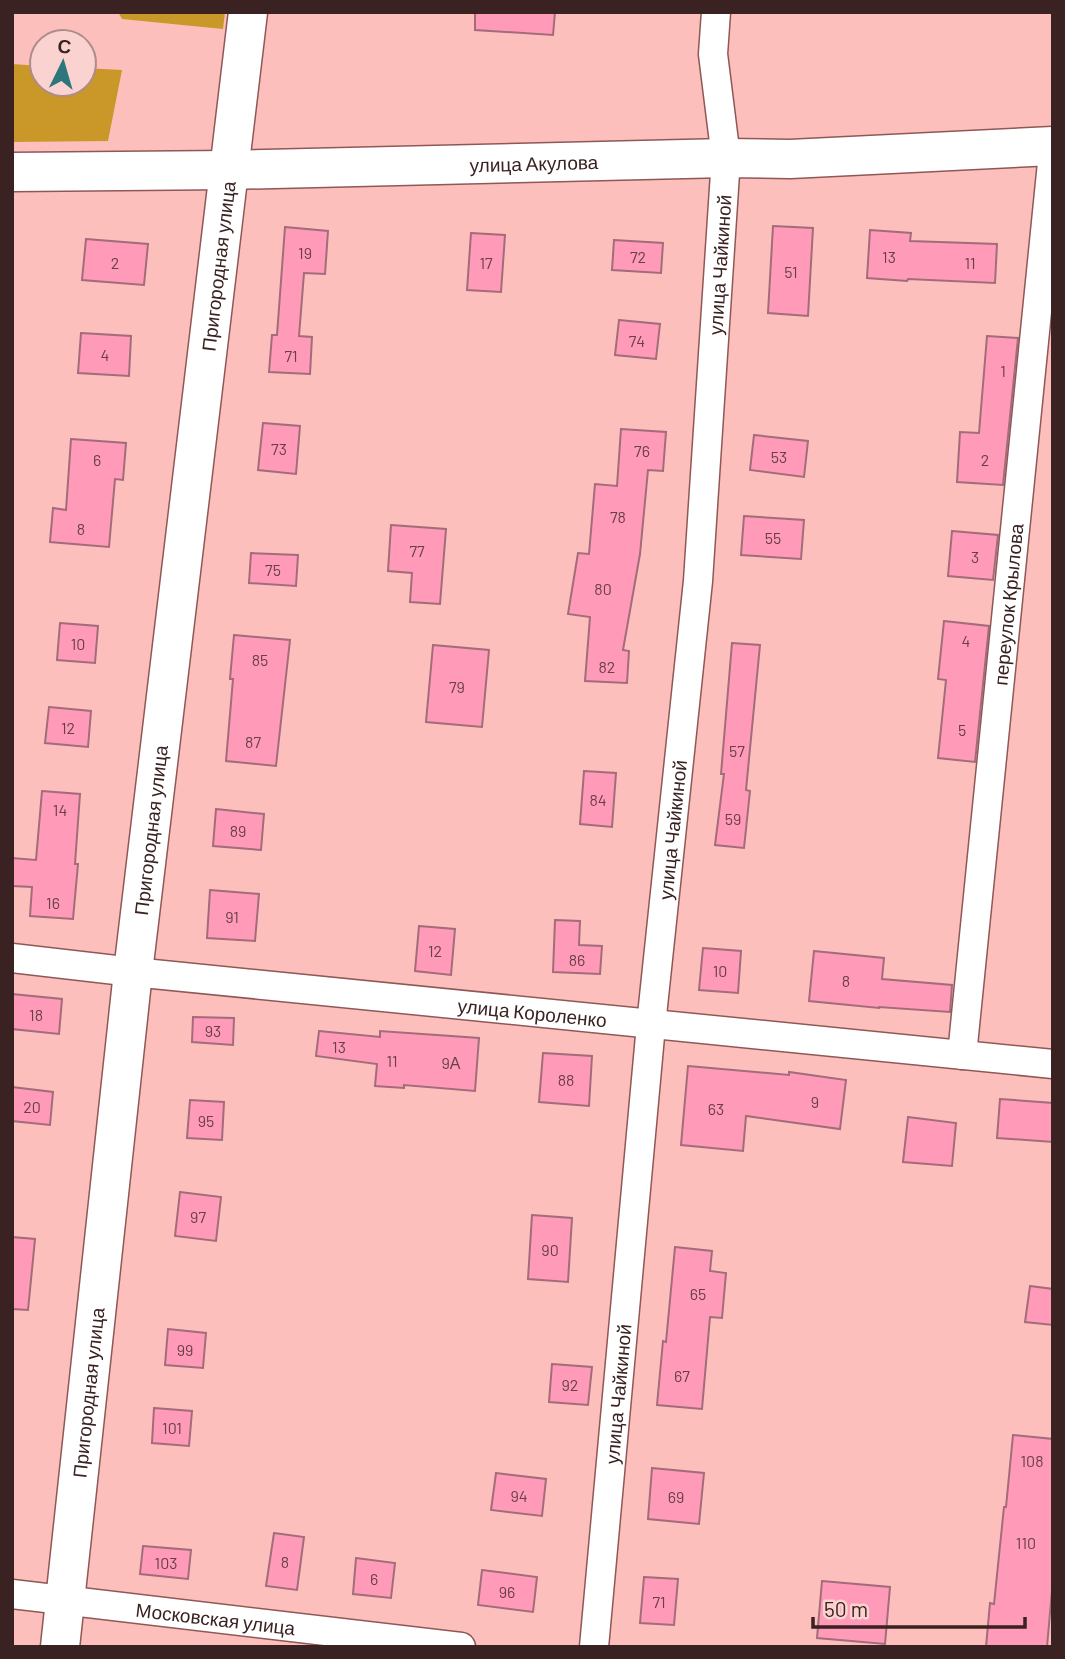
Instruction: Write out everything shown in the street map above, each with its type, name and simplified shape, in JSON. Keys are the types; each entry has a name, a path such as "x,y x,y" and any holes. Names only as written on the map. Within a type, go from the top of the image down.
{"main road":[{"name":"Пригородная улица","path":"60,1647 133,972 248,12"},
{"name":"улица Акулова","path":"12,172 790,159 1053,146"}],"street":[{"name":"улица Чайкиной","path":"594,1647 651,1025 698,582 726,158 713,54 716,12"},
{"name":"переулок Крылова","path":"962,1055 1053,153"},
{"name":"улица Короленко","path":"12,958 1053,1064"},
{"name":"Московская улица","path":"12,1594 461,1647"}],"shaded area":[{"path":"118,12 225,12 223,29 122,19"},
{"path":"12,64 28,65 28,98 98,98 98,69 122,70 108,141 12,142"}],"building":[{"path":"475,12 555,12 553,35 475,30"},
{"path":"773,226 813,228 808,316 768,313"},
{"path":"285,227 328,231 325,274 304,273 299,336 312,337 310,374 269,372 272,335 277,335"},
{"path":"870,230 911,233 910,241 997,244 995,283 867,278"},
{"path":"471,233 505,235 501,292 467,290"},
{"path":"86,239 148,244 144,285 82,280"},
{"path":"614,240 663,243 661,273 612,270"},
{"path":"619,320 660,324 656,359 615,355"},
{"path":"81,333 131,336 129,376 78,373"},
{"path":"987,336 1018,338 1003,485 957,482 960,432 979,433"},
{"path":"263,423 300,426 296,474 258,470"},
{"path":"621,429 666,432 663,471 648,470 640,554 623,650 629,651 627,683 585,681 590,617 568,614 578,553 589,554 595,484 617,486"},
{"path":"754,435 808,441 804,477 750,470"},
{"path":"71,439 126,443 123,480 115,479 109,547 50,542 53,508 66,510"},
{"path":"744,516 804,520 801,559 741,555"},
{"path":"391,525 446,529 440,604 410,602 412,573 388,571"},
{"path":"952,531 998,535 993,580 948,576"},
{"path":"251,553 298,555 296,586 249,583"},
{"path":"944,621 989,626 975,762 938,758 946,680 938,679"},
{"path":"60,623 98,626 95,663 57,660"},
{"path":"234,635 290,640 276,766 226,761"},
{"path":"732,643 760,645 746,790 750,791 744,848 715,845 724,774 721,774"},
{"path":"433,645 489,650 482,727 426,722"},
{"path":"49,707 91,711 88,747 45,743"},
{"path":"584,771 616,773 612,827 580,824"},
{"path":"42,791 80,794 73,919 30,916 32,887 12,886 12,858 36,860"},
{"path":"216,809 264,814 261,850 213,846"},
{"path":"210,890 259,894 255,941 207,938"},
{"path":"555,920 580,921 579,945 602,946 600,974 553,972"},
{"path":"419,926 455,929 451,975 415,971"},
{"path":"703,948 741,951 738,993 699,990"},
{"path":"814,951 884,958 882,979 952,985 950,1012 809,1001"},
{"path":"12,994 62,999 59,1034 12,1029"},
{"path":"193,1017 234,1018 233,1045 192,1042"},
{"path":"319,1031 380,1037 380,1031 479,1038 475,1091 404,1085 404,1088 375,1086 377,1064 316,1056"},
{"path":"543,1053 592,1056 589,1106 539,1102"},
{"path":"688,1066 789,1075 789,1072 846,1080 840,1129 746,1116 743,1151 681,1145"},
{"path":"12,1087 53,1092 50,1125 12,1121"},
{"path":"1000,1099 1053,1103 1053,1142 997,1138"},
{"path":"190,1100 224,1102 222,1140 187,1138"},
{"path":"908,1117 956,1123 952,1166 903,1162"},
{"path":"180,1192 221,1197 216,1241 175,1236"},
{"path":"532,1215 572,1218 568,1282 528,1279"},
{"path":"12,1237 35,1239 28,1310 12,1309"},
{"path":"675,1247 712,1251 710,1271 726,1273 722,1318 710,1317 702,1409 657,1405"},
{"path":"1030,1286 1053,1289 1053,1325 1025,1322"},
{"path":"168,1329 206,1333 203,1368 165,1365"},
{"path":"552,1364 592,1367 588,1405 549,1402"},
{"path":"154,1408 192,1411 189,1446 152,1443"},
{"path":"1013,1435 1053,1439 1053,1579 1047,1647 986,1647 990,1603 994,1604"},
{"path":"652,1468 704,1473 699,1524 648,1519"},
{"path":"496,1473 546,1479 542,1516 491,1510"},
{"path":"274,1533 304,1537 297,1590 266,1586"},
{"path":"143,1546 191,1550 188,1579 140,1574"},
{"path":"356,1558 395,1563 391,1598 353,1594"},
{"path":"482,1570 537,1577 533,1612 478,1605"},
{"path":"644,1577 678,1579 674,1625 640,1623"},
{"path":"822,1581 890,1587 885,1644 817,1638"}]}
